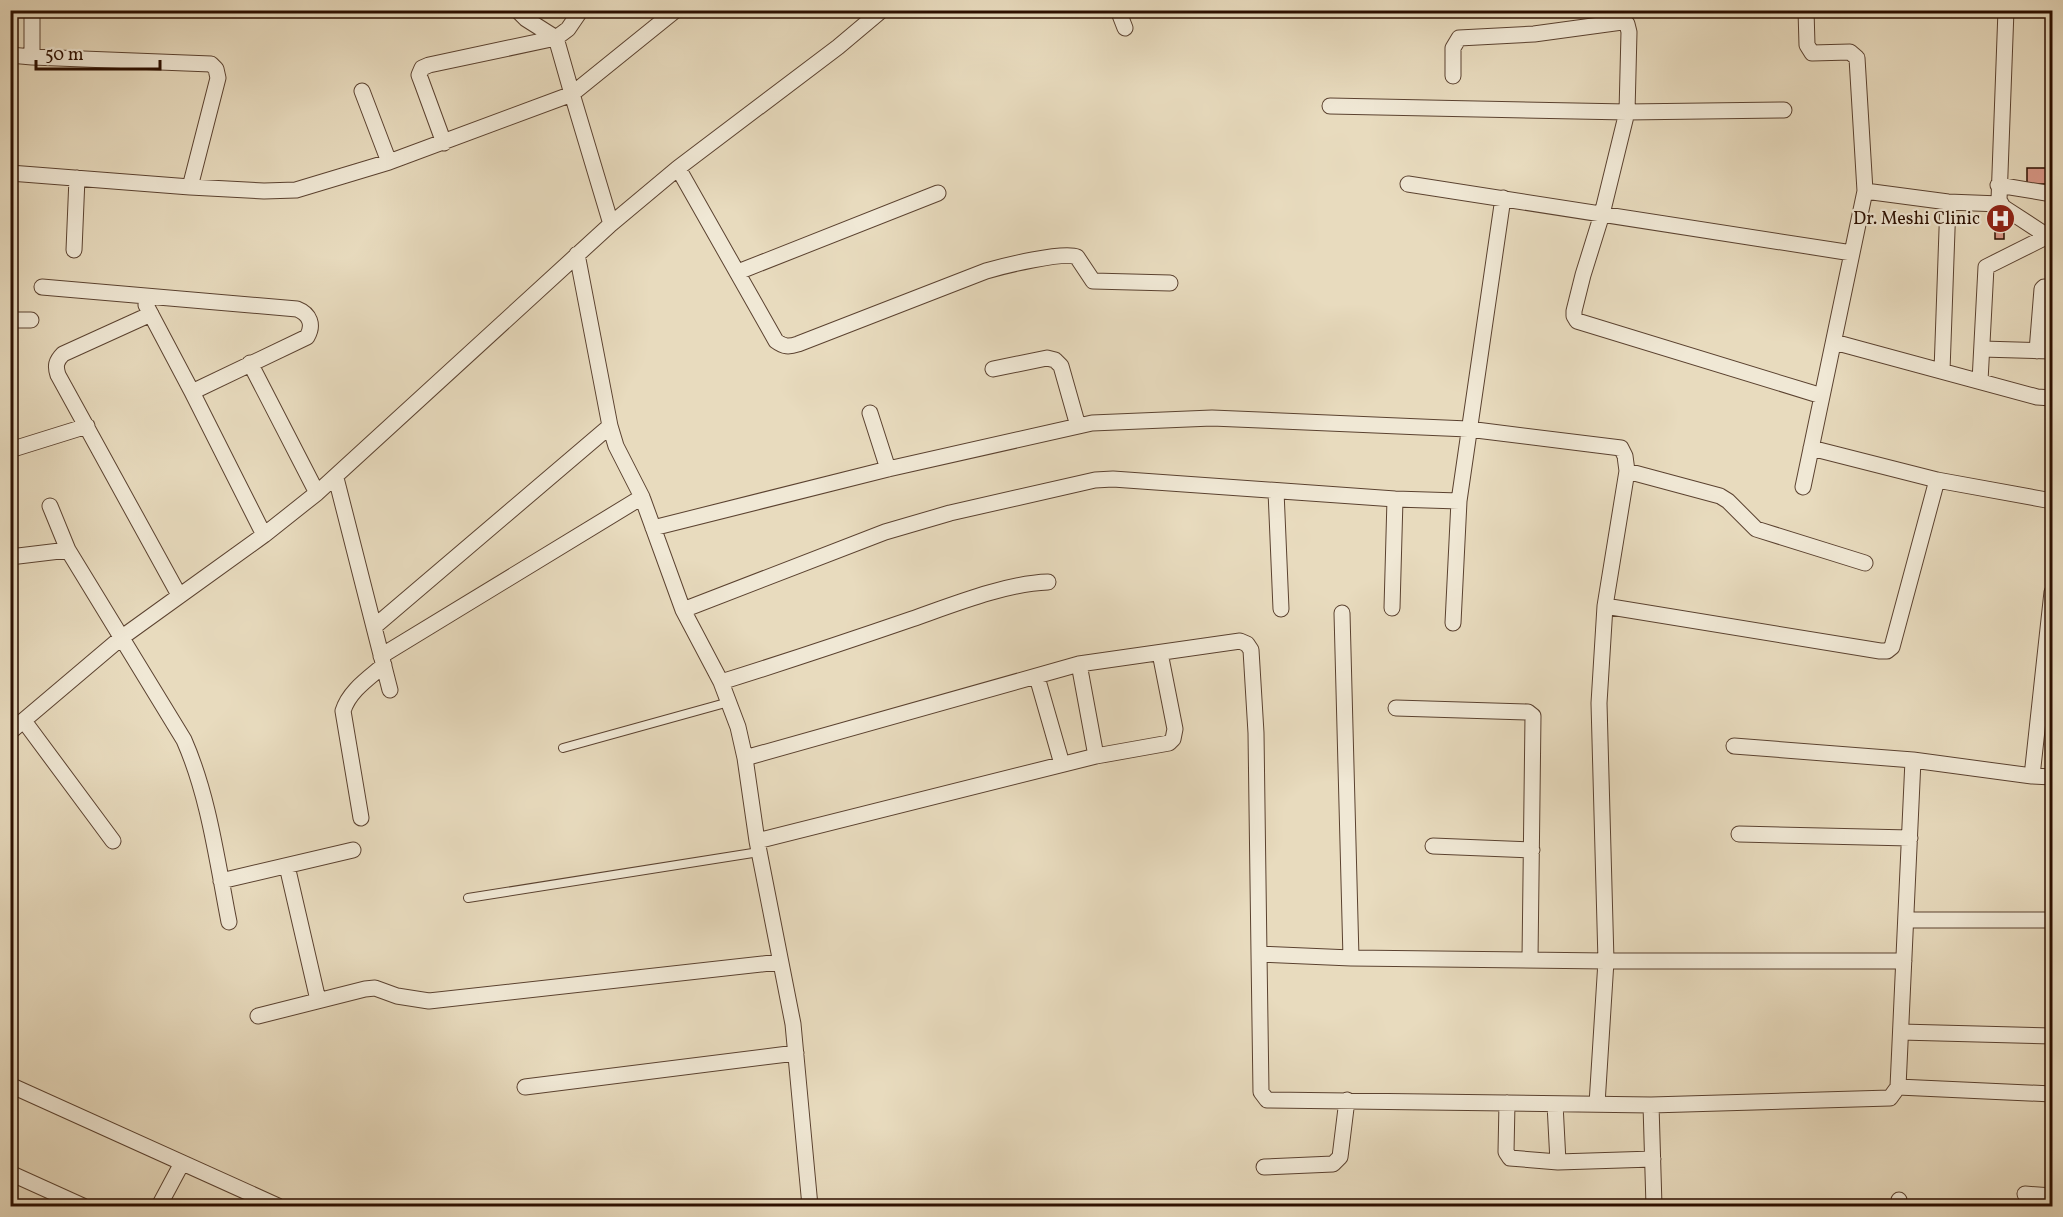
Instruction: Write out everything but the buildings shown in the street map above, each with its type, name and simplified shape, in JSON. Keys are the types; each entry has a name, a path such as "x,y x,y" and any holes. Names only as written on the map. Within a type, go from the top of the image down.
{"street":[{"path":"32,10 32,57"},
{"path":"517,10 526,19 556,38 610,224"},
{"path":"444,143 419,75 422,68 556,38 568,29 581,10"},
{"path":"10,173 190,187 264,191 297,190 444,143 572,94 676,10"},
{"path":"10,732 121,638 264,536 336,478 610,224 678,168 838,47 882,10"},
{"path":"1118,10 1125,28"},
{"path":"1803,487 1865,191 1857,58 1850,52 1812,53 1807,45 1806,10"},
{"path":"2000,204 1998,185 2006,10"},
{"path":"1453,76 1453,48 1459,38 1534,34 1622,22 1627,24 1629,28 1627,112 1574,316 1577,321 1822,396"},
{"path":"10,56 211,64 216,69 219,78 190,187"},
{"path":"362,91 389,162"},
{"path":"1330,106 1627,112 1784,110"},
{"path":"678,168 776,341 782,346 789,347 986,271 1017,263 1074,255 1093,281 1170,283"},
{"path":"74,250 77,178"},
{"path":"1408,184 1852,253"},
{"path":"1998,185 2052,194"},
{"path":"1865,191 1948,202 2000,204 2050,238"},
{"path":"738,272 938,193"},
{"path":"1453,622 1459,501 1503,198"},
{"path":"1942,371 1948,202"},
{"path":"1980,381 1986,267 2050,238"},
{"path":"577,254 610,426 616,446 642,497 683,610 721,682 738,727 758,846 793,1024 810,1206"},
{"path":"1982,349 2045,351 2042,289 2044,286 2052,287"},
{"path":"42,287 297,309 304,312 310,323 310,332 307,337 192,392"},
{"path":"140,295 192,392 264,536"},
{"path":"151,314 63,354 57,359 55,366 179,595"},
{"path":"10,321 31,320"},
{"path":"1834,342 2037,397 2052,398"},
{"path":"993,369 1047,358 1055,360 1061,366 1078,426"},
{"path":"250,363 317,493"},
{"path":"870,413 888,469"},
{"path":"653,528 888,469 1078,426 1120,421 1212,418 1468,429 1614,446 1624,451 1627,471 1605,606 1599,703 1606,961 1597,1104"},
{"path":"10,450 87,426"},
{"path":"374,627 610,426"},
{"path":"1811,448 1937,480 2052,501"},
{"path":"1627,471 1720,496 1756,529 1864,563"},
{"path":"336,478 390,690"},
{"path":"683,610 885,532 950,513 1095,480 1459,501"},
{"path":"1605,606 1887,651 1892,647 1937,480"},
{"path":"1276,491 1281,609"},
{"path":"361,818 343,711 346,701 352,694 382,660 642,497"},
{"path":"1392,608 1395,499"},
{"path":"50,506 68,550 184,741 193,760 205,803 229,922"},
{"path":"10,557 68,550"},
{"path":"721,682 820,651 975,597 1035,582 1048,582"},
{"path":"2032,776 2049,661 2052,592"},
{"path":"1342,613 1352,958"},
{"path":"745,758 1079,664 1240,641 1251,650 1256,733 1262,1096 1267,1100 1652,1105 1890,1098 1898,1087 1914,760"},
{"path":"758,846 1062,764 1169,743 1173,739 1175,729 1160,652"},
{"path":"1079,664 1096,756"},
{"path":"1037,677 1062,764"},
{"path":"1396,708 1531,714 1533,718 1530,959"},
{"path":"24,721 113,841"},
{"path":"1734,746 1914,760 2052,777"},
{"path":"1739,834 1910,837"},
{"path":"1433,846 1532,850"},
{"path":"221,881 353,850"},
{"path":"287,866 318,1000"},
{"path":"1906,920 2052,920"},
{"path":"1259,954 1352,958 1606,961 1904,961"},
{"path":"258,1016 365,988 375,988 397,996 429,1001 780,962"},
{"path":"1901,1032 2052,1036"},
{"path":"525,1087 796,1053"},
{"path":"10,1085 278,1206"},
{"path":"1898,1087 2052,1094"},
{"path":"1264,1167 1333,1164 1338,1161 1347,1100"},
{"path":"1507,1103 1506,1152 1508,1156 1558,1162 1653,1159"},
{"path":"1555,1104 1558,1162"},
{"path":"1652,1105 1654,1206"},
{"path":"159,1206 182,1163"},
{"path":"10,1173 83,1206"},
{"path":"2025,1194 2052,1196"}],"lane":[{"path":"563,748 729,702"},
{"path":"468,898 758,846"}],"place":[{"name":"Dr. Meshi Clinic","path":"2001,218"}]}
